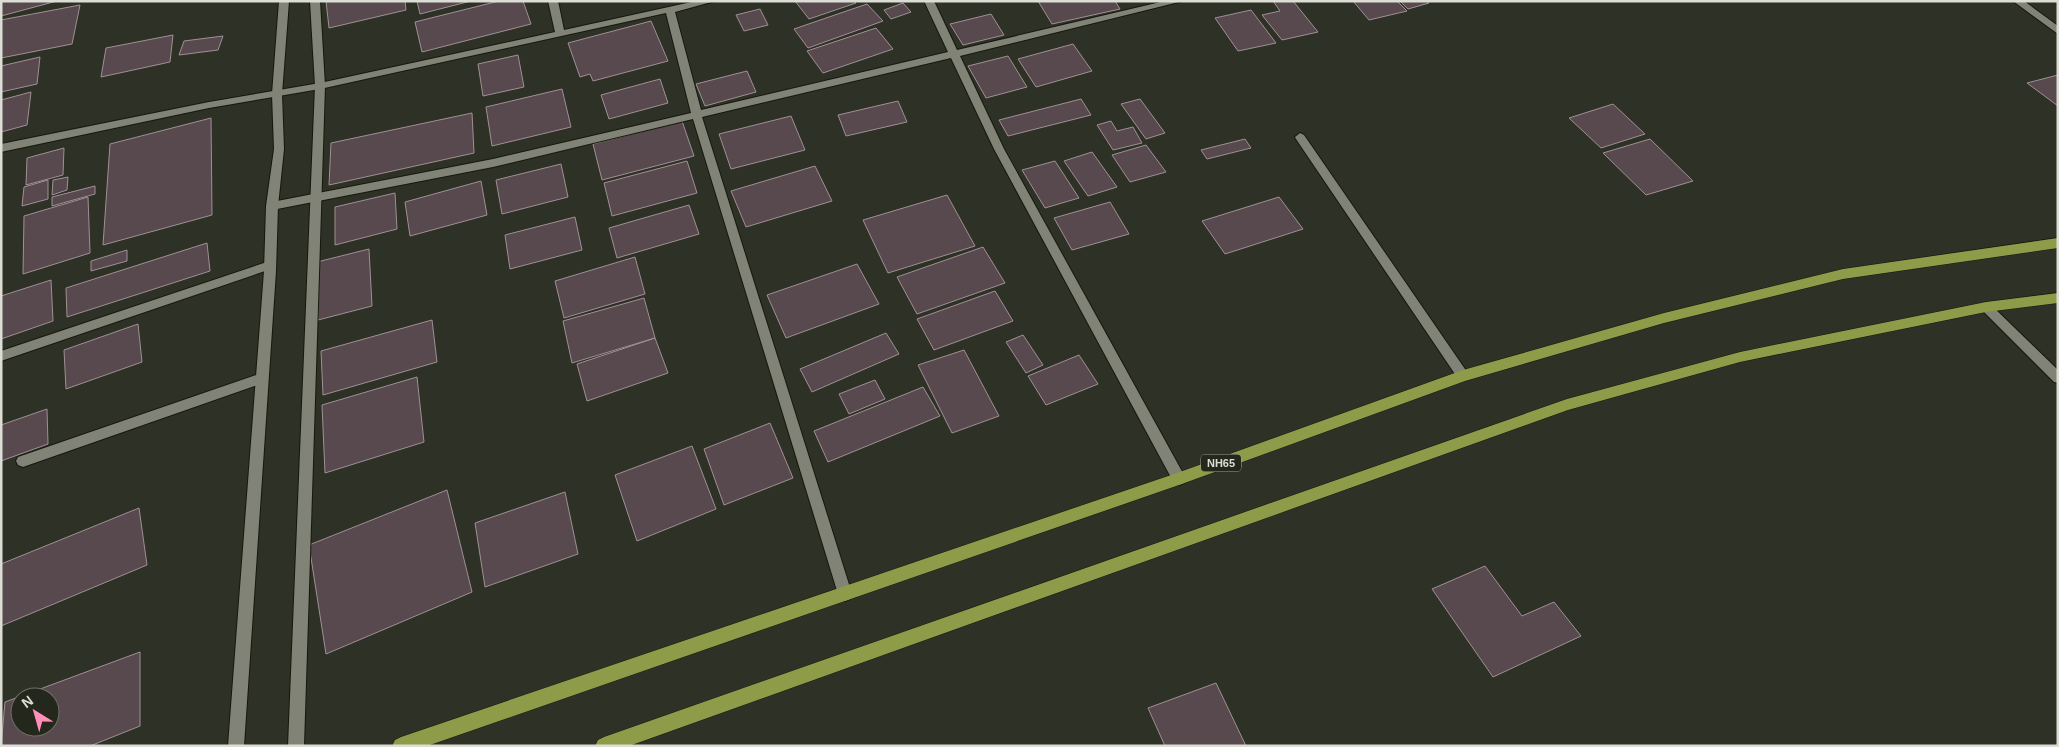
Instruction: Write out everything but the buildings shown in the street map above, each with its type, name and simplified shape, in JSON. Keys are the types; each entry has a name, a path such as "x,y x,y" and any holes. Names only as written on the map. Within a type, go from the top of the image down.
{"highway":[{"name":"NH65","path":"401,746 1179,479 1463,376 1664,318 1843,274 2058,243"},
{"path":"604,746 1567,405 1740,357 1986,307 2058,298"}],"street":[{"path":"236,746 270,265 272,206 279,149 277,94 284,1"},
{"path":"296,746 320,86 315,1"},
{"path":"553,1 560,35"},
{"path":"1,148 209,106 320,86 710,1"},
{"path":"929,1 999,149 1179,479"},
{"path":"272,206 493,163 1178,1"},
{"path":"2018,1 2058,32"},
{"path":"670,10 697,116 845,594"},
{"path":"1300,136 1463,376"},
{"path":"1,356 270,265"},
{"path":"1986,307 2058,378"},
{"path":"23,461 262,378"}]}
